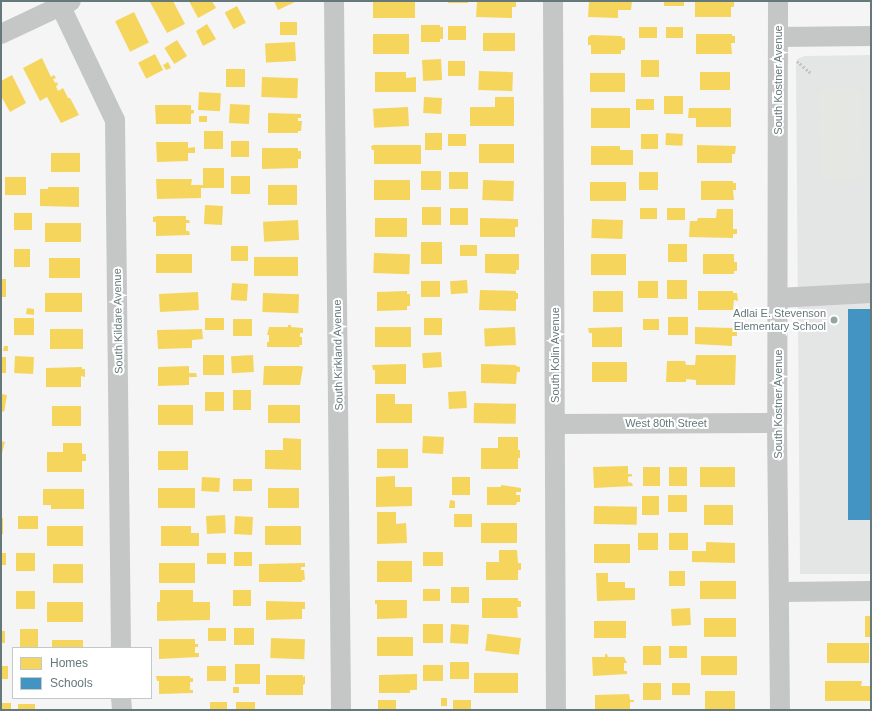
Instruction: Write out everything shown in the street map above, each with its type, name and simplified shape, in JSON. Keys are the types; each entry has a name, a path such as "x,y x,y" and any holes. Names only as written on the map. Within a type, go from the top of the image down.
{"street":[{"name":"South Kirkland Avenue","path":"334,1 341,710"},
{"name":"South Kolin Avenue","path":"553,1 556,710"},
{"name":"South Kostner Avenue","path":"778,1 777,423 780,710"},
{"path":"1,34 66,4"},
{"name":"South Kildare Avenue","path":"66,4 115,120 121,647"},
{"path":"778,37 871,36"},
{"path":"778,298 871,293"},
{"name":"West 80th Street","path":"555,424 777,423"},
{"path":"779,592 871,591"},
{"path":"121,699 122,710"}],"path":[{"path":"795,60 811,73"}],"shaded area":[{"name":"Adlai E. Stevenson Elementary School","path":"871,55 871,574 800,574 796,66 797,59 804,56"},
{"path":"824,89 857,89 862,93 863,174 859,179 826,179 820,174 819,93"}],"building: Homes":[{"path":"173,1 185,24 167,33 150,2"},
{"path":"189,1 212,1 216,8 198,18"},
{"path":"274,1 297,1 278,10"},
{"path":"373,1 415,1 415,18 373,18"},
{"path":"448,1 468,1 468,3 448,3"},
{"path":"477,1 516,1 516,7 512,7 512,18 476,17"},
{"path":"589,1 632,1 631,10 618,10 618,18 588,17"},
{"path":"664,1 684,1 684,6 664,6"},
{"path":"695,1 734,1 734,7 731,7 731,17 695,17"},
{"path":"237,6 246,23 234,29 225,13"},
{"path":"134,12 149,43 130,52 115,21"},
{"path":"280,22 297,22 297,35 280,35"},
{"path":"207,24 216,39 203,46 196,31"},
{"path":"421,25 440,25 440,27 443,27 443,39 440,39 440,42 421,42"},
{"path":"448,26 466,26 466,40 448,40"},
{"path":"639,27 657,27 657,38 639,38"},
{"path":"666,27 683,27 683,38 666,38"},
{"path":"483,33 515,33 515,51 483,51"},
{"path":"373,34 409,34 409,54 373,54"},
{"path":"696,34 732,34 732,36 735,36 735,43 731,43 732,54 696,54"},
{"path":"591,35 622,36 622,38 625,38 625,50 621,50 621,54 591,54 591,45 588,45 588,37"},
{"path":"177,40 187,56 174,64 164,48"},
{"path":"295,42 296,61 266,63 265,44"},
{"path":"155,54 163,70 146,79 138,63"},
{"path":"42,58 51,77 54,75 56,78 53,79 55,83 57,82 58,85 56,86 58,91 63,88 79,115 61,123 47,97 40,101 23,68"},
{"path":"441,59 442,80 423,81 422,60"},
{"path":"641,60 659,60 659,77 641,77"},
{"path":"448,61 465,61 465,76 448,76"},
{"path":"168,62 171,68 166,70 163,65"},
{"path":"226,69 245,69 245,87 226,87"},
{"path":"479,71 513,72 512,91 478,90"},
{"path":"375,72 406,72 406,78 416,77 416,92 375,92"},
{"path":"700,72 730,72 730,90 700,90"},
{"path":"590,73 625,73 625,92 590,92"},
{"path":"12,75 26,103 10,112 1,96 1,81"},
{"path":"262,77 298,78 297,98 261,97"},
{"path":"199,92 221,93 220,111 198,110"},
{"path":"664,96 683,96 683,114 664,114"},
{"path":"424,97 442,98 441,114 423,113"},
{"path":"495,97 514,97 514,126 470,126 470,107 495,107"},
{"path":"636,99 654,99 654,110 636,110"},
{"path":"230,104 250,105 249,124 229,123"},
{"path":"155,105 191,105 191,110 194,110 194,113 191,114 191,124 156,124"},
{"path":"408,107 409,126 374,128 373,109"},
{"path":"591,108 630,108 630,128 591,128"},
{"path":"689,108 731,108 731,127 696,127 696,118 688,118"},
{"path":"268,113 301,114 301,118 298,118 298,121 302,121 301,131 298,131 298,133 268,133"},
{"path":"199,116 207,116 207,122 199,122"},
{"path":"204,131 223,131 223,149 204,149"},
{"path":"425,133 442,133 442,150 425,150"},
{"path":"666,133 683,134 682,146 665,145"},
{"path":"448,134 466,134 466,146 448,146"},
{"path":"641,134 658,134 658,149 641,149"},
{"path":"231,141 249,141 249,157 231,157"},
{"path":"156,142 188,142 188,148 195,147 195,153 188,153 188,161 157,162"},
{"path":"479,144 514,144 514,163 479,163"},
{"path":"421,145 421,164 374,164 374,150 372,150 371,146"},
{"path":"697,145 736,146 735,154 732,154 732,163 697,163"},
{"path":"591,146 620,146 620,150 633,150 633,165 591,165"},
{"path":"262,148 298,148 298,151 301,151 301,159 298,159 298,168 262,169"},
{"path":"51,153 80,153 80,172 51,172"},
{"path":"203,168 224,168 224,188 201,188 201,198 157,199 156,179 192,179 191,185 203,185"},
{"path":"421,171 441,171 441,190 421,190"},
{"path":"449,172 468,172 468,189 449,189"},
{"path":"639,172 658,172 658,190 639,190"},
{"path":"231,176 250,176 250,194 231,194"},
{"path":"5,177 26,177 26,195 5,195"},
{"path":"374,180 410,180 410,200 374,200"},
{"path":"483,180 514,181 513,201 482,200"},
{"path":"701,181 733,181 733,183 736,183 736,190 733,190 734,200 701,200"},
{"path":"590,182 626,182 626,201 590,201"},
{"path":"268,185 297,185 297,205 268,205"},
{"path":"48,187 79,187 79,207 40,206 40,189 48,189"},
{"path":"205,205 223,206 222,225 204,224"},
{"path":"422,207 441,207 441,225 422,225"},
{"path":"450,208 468,208 468,225 450,225"},
{"path":"640,208 657,208 657,219 640,219"},
{"path":"667,208 685,208 685,220 667,220"},
{"path":"717,209 733,209 733,229 737,229 737,234 733,234 733,238 689,237 690,221 697,221 698,218 716,218"},
{"path":"14,213 32,213 32,230 14,230"},
{"path":"186,216 186,220 189,220 190,223 186,223 186,231 189,231 190,235 156,236 156,222 153,222 153,217"},
{"path":"375,218 407,218 407,237 375,237"},
{"path":"480,218 518,219 518,227 515,227 515,237 480,237"},
{"path":"592,219 623,220 622,239 591,238"},
{"path":"298,220 299,240 264,242 263,222"},
{"path":"45,223 81,223 81,242 45,242"},
{"path":"421,242 442,242 442,264 421,264"},
{"path":"668,244 687,244 687,262 668,262"},
{"path":"460,245 477,245 477,256 460,256"},
{"path":"231,246 248,246 248,261 231,261"},
{"path":"14,249 30,249 30,267 14,267"},
{"path":"374,253 410,254 409,274 373,273"},
{"path":"156,254 192,254 192,273 156,273"},
{"path":"485,254 519,254 519,270 516,270 516,274 485,273"},
{"path":"591,254 626,254 626,275 591,275"},
{"path":"703,254 734,254 734,262 737,262 737,271 734,271 734,274 703,274"},
{"path":"254,257 298,257 298,276 254,276"},
{"path":"49,258 80,258 80,278 49,278"},
{"path":"1,279 6,279 6,297 1,297"},
{"path":"467,280 468,293 451,294 450,281"},
{"path":"667,280 687,280 687,299 667,299"},
{"path":"421,281 440,281 440,297 421,297"},
{"path":"638,281 658,281 658,298 638,298"},
{"path":"232,283 248,284 247,301 231,300"},
{"path":"480,290 516,291 516,293 518,293 518,299 516,299 516,311 479,310"},
{"path":"407,291 407,294 410,294 410,306 407,306 407,310 377,311 377,292"},
{"path":"593,291 623,291 623,312 593,312"},
{"path":"698,291 733,291 733,293 737,293 738,301 734,300 733,310 698,310"},
{"path":"198,292 199,310 160,312 159,294"},
{"path":"45,293 82,293 82,312 45,312"},
{"path":"263,293 299,294 298,313 262,312"},
{"path":"27,308 34,309 34,315 26,314"},
{"path":"668,317 688,317 688,335 668,335"},
{"path":"14,318 34,318 34,335 14,335"},
{"path":"205,318 224,318 224,330 205,330"},
{"path":"424,318 442,318 442,335 424,335"},
{"path":"233,319 252,319 252,336 233,336"},
{"path":"643,319 659,319 659,330 643,330"},
{"path":"288,325 291,325 291,327 303,328 303,333 300,333 300,337 302,337 302,345 299,345 300,347 267,347 267,342 269,342 269,335 267,335 269,327 288,327"},
{"path":"375,327 411,327 411,347 375,347"},
{"path":"515,327 516,345 485,347 484,329"},
{"path":"622,327 622,347 592,347 592,333 589,333 588,328"},
{"path":"695,327 733,328 737,329 737,336 732,336 732,346 695,344"},
{"path":"50,329 83,329 83,349 50,349"},
{"path":"202,329 203,339 192,340 192,348 158,349 157,330"},
{"path":"4,346 8,346 8,351 3,351"},
{"path":"441,352 442,367 423,368 422,353"},
{"path":"203,355 224,355 224,375 203,375"},
{"path":"253,355 254,372 232,373 231,356"},
{"path":"696,355 736,355 735,385 696,385 696,380 686,379 686,382 666,382 667,361 685,361 686,365 695,365"},
{"path":"15,356 34,357 33,374 14,373"},
{"path":"1,357 6,357 6,373 1,373"},
{"path":"592,362 627,362 627,382 592,382"},
{"path":"406,364 406,384 375,384 375,370 373,370 372,365"},
{"path":"481,364 516,365 520,367 520,372 517,372 516,384 481,383"},
{"path":"189,366 189,373 196,373 197,377 189,377 189,385 158,386 158,367"},
{"path":"264,366 303,367 300,385 263,385"},
{"path":"82,367 82,369 85,369 85,377 81,376 81,387 46,387 46,368"},
{"path":"233,390 251,390 251,410 233,410"},
{"path":"466,391 467,408 449,409 448,392"},
{"path":"205,392 224,392 224,411 205,411"},
{"path":"1,394 7,395 4,412 1,411"},
{"path":"376,394 395,394 395,404 412,404 412,423 376,423"},
{"path":"474,403 516,404 516,424 474,423"},
{"path":"158,405 193,405 193,425 158,425"},
{"path":"268,405 300,405 300,423 268,423"},
{"path":"52,406 81,406 81,426 52,426"},
{"path":"423,436 444,437 443,454 422,453"},
{"path":"498,437 518,437 518,450 520,450 520,458 518,458 518,469 481,469 481,448 498,448"},
{"path":"283,438 301,439 301,470 265,469 265,450 283,450"},
{"path":"1,441 5,442 1,455"},
{"path":"63,443 82,443 82,454 86,454 86,461 82,461 82,472 47,472 47,452 63,452"},
{"path":"377,449 408,449 408,468 377,468"},
{"path":"158,451 188,451 188,470 158,470"},
{"path":"628,466 628,474 632,474 632,476 628,477 628,482 632,483 633,486 594,488 593,467"},
{"path":"643,467 660,467 660,486 643,486"},
{"path":"669,467 687,467 687,486 669,486"},
{"path":"700,467 735,467 735,487 700,487"},
{"path":"395,476 395,487 412,487 412,506 376,507 376,477"},
{"path":"202,477 220,478 219,492 201,491"},
{"path":"452,477 470,477 470,495 452,495"},
{"path":"233,479 252,479 252,491 233,491"},
{"path":"501,485 521,488 521,492 516,492 516,495 520,495 520,502 517,502 516,505 487,505 487,487 501,487"},
{"path":"158,488 195,488 195,508 158,508"},
{"path":"268,488 299,488 299,508 268,508"},
{"path":"43,489 84,489 84,509 51,509 51,505 43,505"},
{"path":"668,495 687,495 687,512 668,512"},
{"path":"642,496 659,496 659,515 642,515"},
{"path":"450,500 455,501 455,508 449,508"},
{"path":"704,505 733,505 733,525 704,525"},
{"path":"594,506 637,507 637,525 594,524"},
{"path":"377,512 396,512 396,524 406,523 407,543 377,544"},
{"path":"454,514 472,514 472,527 454,527"},
{"path":"225,515 226,533 207,534 206,516"},
{"path":"18,516 38,516 38,529 18,529"},
{"path":"235,516 253,517 252,535 234,534"},
{"path":"1,518 3,518 3,534 1,534"},
{"path":"481,523 517,523 517,543 481,543"},
{"path":"47,526 83,526 83,546 47,546"},
{"path":"161,526 191,526 191,533 199,533 199,546 161,546"},
{"path":"265,526 301,526 301,545 265,545"},
{"path":"638,533 658,533 658,550 638,550"},
{"path":"669,533 688,533 688,550 669,550"},
{"path":"706,542 735,543 735,563 692,562 692,551 706,551"},
{"path":"594,544 630,544 630,563 594,563"},
{"path":"499,550 517,550 518,563 521,563 521,570 518,570 518,580 486,580 486,562 499,562"},
{"path":"234,552 252,552 252,566 234,566"},
{"path":"423,552 443,552 443,566 423,566"},
{"path":"1,553 6,553 6,565 1,565"},
{"path":"16,553 35,553 35,571 16,571"},
{"path":"207,553 226,553 226,564 207,564"},
{"path":"377,561 412,561 412,582 377,582"},
{"path":"159,563 195,563 195,583 159,583"},
{"path":"305,563 305,567 301,567 301,570 304,570 305,580 302,580 302,582 259,582 259,564"},
{"path":"53,564 83,564 83,583 53,583"},
{"path":"669,571 685,571 685,586 669,586"},
{"path":"596,573 608,573 608,582 625,582 625,588 635,588 635,600 597,601"},
{"path":"700,581 736,581 736,599 700,599"},
{"path":"451,587 469,587 469,603 451,603"},
{"path":"423,589 440,589 440,601 423,601"},
{"path":"160,590 193,590 193,602 210,602 210,620 157,621 157,602 160,602"},
{"path":"233,590 251,590 251,606 233,606"},
{"path":"16,591 35,591 35,609 16,609"},
{"path":"482,598 518,598 518,601 521,601 521,607 517,607 518,618 482,618"},
{"path":"375,600 407,600 407,618 377,619 377,604 375,604"},
{"path":"266,601 305,602 305,609 302,609 302,619 266,620"},
{"path":"47,602 83,602 83,622 47,622"},
{"path":"690,608 691,625 672,626 671,609"},
{"path":"865,616 871,616 871,637 865,637"},
{"path":"704,618 736,618 736,637 704,637"},
{"path":"594,621 626,621 626,638 594,638"},
{"path":"423,624 443,624 443,643 423,643"},
{"path":"451,624 469,625 468,644 450,643"},
{"path":"208,628 226,628 226,641 208,641"},
{"path":"234,628 254,628 254,645 234,645"},
{"path":"20,629 38,629 38,647 20,647"},
{"path":"1,631 5,631 5,643 1,643"},
{"path":"487,634 521,638 519,655 485,651"},
{"path":"377,637 413,637 413,656 377,656"},
{"path":"271,638 305,639 304,659 270,658"},
{"path":"159,639 195,639 195,644 198,644 198,647 195,647 195,653 199,653 199,657 159,659"},
{"path":"52,640 83,640 83,647 52,647"},
{"path":"827,643 869,643 869,663 827,663"},
{"path":"643,646 661,646 661,665 643,665"},
{"path":"669,646 687,646 687,658 669,658"},
{"path":"605,654 607,654 608,657 624,657 627,663 624,663 624,671 627,671 627,674 593,676 592,657 605,657"},
{"path":"701,656 737,656 737,675 701,675"},
{"path":"450,662 469,662 469,679 450,679"},
{"path":"235,664 260,664 260,684 235,684"},
{"path":"423,665 443,665 443,681 423,681"},
{"path":"1,666 8,666 8,679 1,679"},
{"path":"207,666 226,666 226,681 207,681"},
{"path":"474,673 518,673 518,693 474,693"},
{"path":"417,674 417,690 410,690 410,693 379,693 379,675"},
{"path":"266,675 305,676 303,695 266,695"},
{"path":"156,676 190,676 190,678 193,678 193,682 190,682 190,690 193,690 193,693 159,694 159,681 157,681"},
{"path":"825,681 862,681 861,686 871,686 871,701 825,701"},
{"path":"643,683 661,683 661,700 643,700"},
{"path":"672,683 690,683 690,695 672,695"},
{"path":"233,687 239,687 239,693 233,693"},
{"path":"705,691 735,691 735,710 705,710"},
{"path":"629,694 630,700 634,700 634,702 630,702 630,710 595,710 595,695"},
{"path":"441,698 447,698 447,706 441,706"},
{"path":"378,700 396,700 396,710 378,710"},
{"path":"453,700 471,700 471,710 453,710"},
{"path":"210,702 227,702 227,710 210,710"},
{"path":"236,702 255,702 255,710 236,710"},
{"path":"1,703 11,703 11,710 1,710"},
{"path":"18,704 35,704 35,710 18,710"}],"building: Schools":[{"path":"848,309 871,309 871,520 848,520"}],"place":[{"name":"Adlai E. Stevenson Elementary School","path":"834,320"}]}
